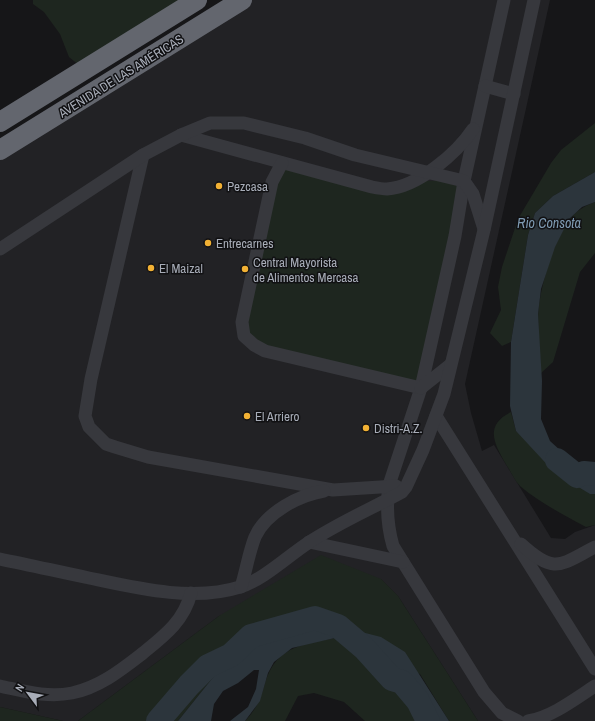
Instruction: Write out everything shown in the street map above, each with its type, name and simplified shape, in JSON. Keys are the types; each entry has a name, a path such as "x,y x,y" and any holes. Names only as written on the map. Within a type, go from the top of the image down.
{"highway":[{"name":"AVENIDA DE LAS AMÉRICAS","path":"0,122 197,0"},
{"name":"AVENIDA DE LAS AMÉRICAS","path":"0,150 242,0"}],"street":[{"path":"504,0 464,181 455,236 421,388 389,485 387,499 388,529 393,546 484,692 502,714 518,721"},
{"path":"0,559 164,592 230,590 241,587 263,574 309,542 402,492 406,487 444,394 484,230 534,0"},
{"path":"485,86 514,94"},
{"path":"0,250 143,155 181,135 210,123 244,123 298,136 355,155 464,181 473,194 484,230"},
{"path":"181,135 372,187 388,189 413,181 447,160 456,151 476,124"},
{"path":"143,155 91,379 85,416 89,427 106,444 148,457 333,490"},
{"path":"282,163 272,182 242,322 244,336 254,345 266,351 421,388"},
{"path":"413,181 464,181"},
{"path":"421,388 450,365"},
{"path":"436,416 595,669"},
{"path":"241,587 255,537 261,527 291,502 314,493 333,490 389,485 406,487"},
{"path":"511,534 529,551 551,563 561,565 595,547"},
{"path":"309,542 403,562"},
{"path":"0,686 32,693 58,695 85,689 98,684 122,670 169,632 186,608 191,592"},
{"path":"528,721 545,715 565,705 595,686"}],"shaded area":[{"path":"33,0 197,0 84,69 69,57 60,34 44,12 33,4"},
{"name":"Central Mayorista de Alimentos Mercasa","path":"242,0 550,0 465,384 471,413 482,451 494,445 551,538 565,539 575,532 595,525 595,721 478,721 398,596 381,579 219,616 78,721 63,721 0,707 0,150"},
{"path":"595,123 595,172 553,196 535,213 528,235 511,342 502,346 490,333 501,310 498,287 502,267 518,219 551,163 561,150"},
{"path":"282,163 372,187 413,181 464,181 421,388 310,362 244,336"},
{"path":"595,202 595,253 580,272 553,362 541,373 538,315 541,292 548,265 558,238 564,227 575,213"},
{"path":"511,412 516,431 590,494 595,494 595,525 586,527 536,498 516,482 499,451 494,436 494,430 497,423 502,417"},
{"path":"321,555 381,579 398,596 478,721 449,721 420,674 315,625 296,624 275,628 247,647 231,655 178,721 78,721 219,616"},
{"path":"339,637 379,667 427,721 365,721 344,702 314,693 298,696 285,721 245,721 258,704 270,670 284,653 303,645"},
{"path":"0,707 63,721 0,721"}],"water":[{"name":"Rio Consota","path":"595,172 595,202 582,207 569,219 555,247 541,289 538,314 542,381 541,419 550,441 585,473 595,474 595,494 590,494 554,472 516,431 510,406 511,342 528,235 535,213 553,196"},
{"path":"296,624 338,626 381,637 405,652 449,721 427,721 379,667 339,637 292,648 274,662 268,673 260,701 245,721 230,721 248,707 256,689 259,670 254,670 238,683 223,691 214,704 211,721 178,721 231,655 247,647 275,628"}],"waterway":[{"path":"557,460 577,476 584,473 595,474"},
{"path":"158,721 189,685 208,666 231,655 251,636 315,618 338,626 364,648 392,679 402,682 418,701 428,721"}],"place":[{"name":"Pezcasa","path":"219,186"},
{"name":"Entrecarnes","path":"208,243"},
{"name":"El Maizal","path":"151,268"},
{"name":"Central Mayorista de Alimentos Mercasa","path":"245,269"},
{"name":"El Arriero","path":"247,416"},
{"name":"Distri-A.Z.","path":"366,428"}]}
